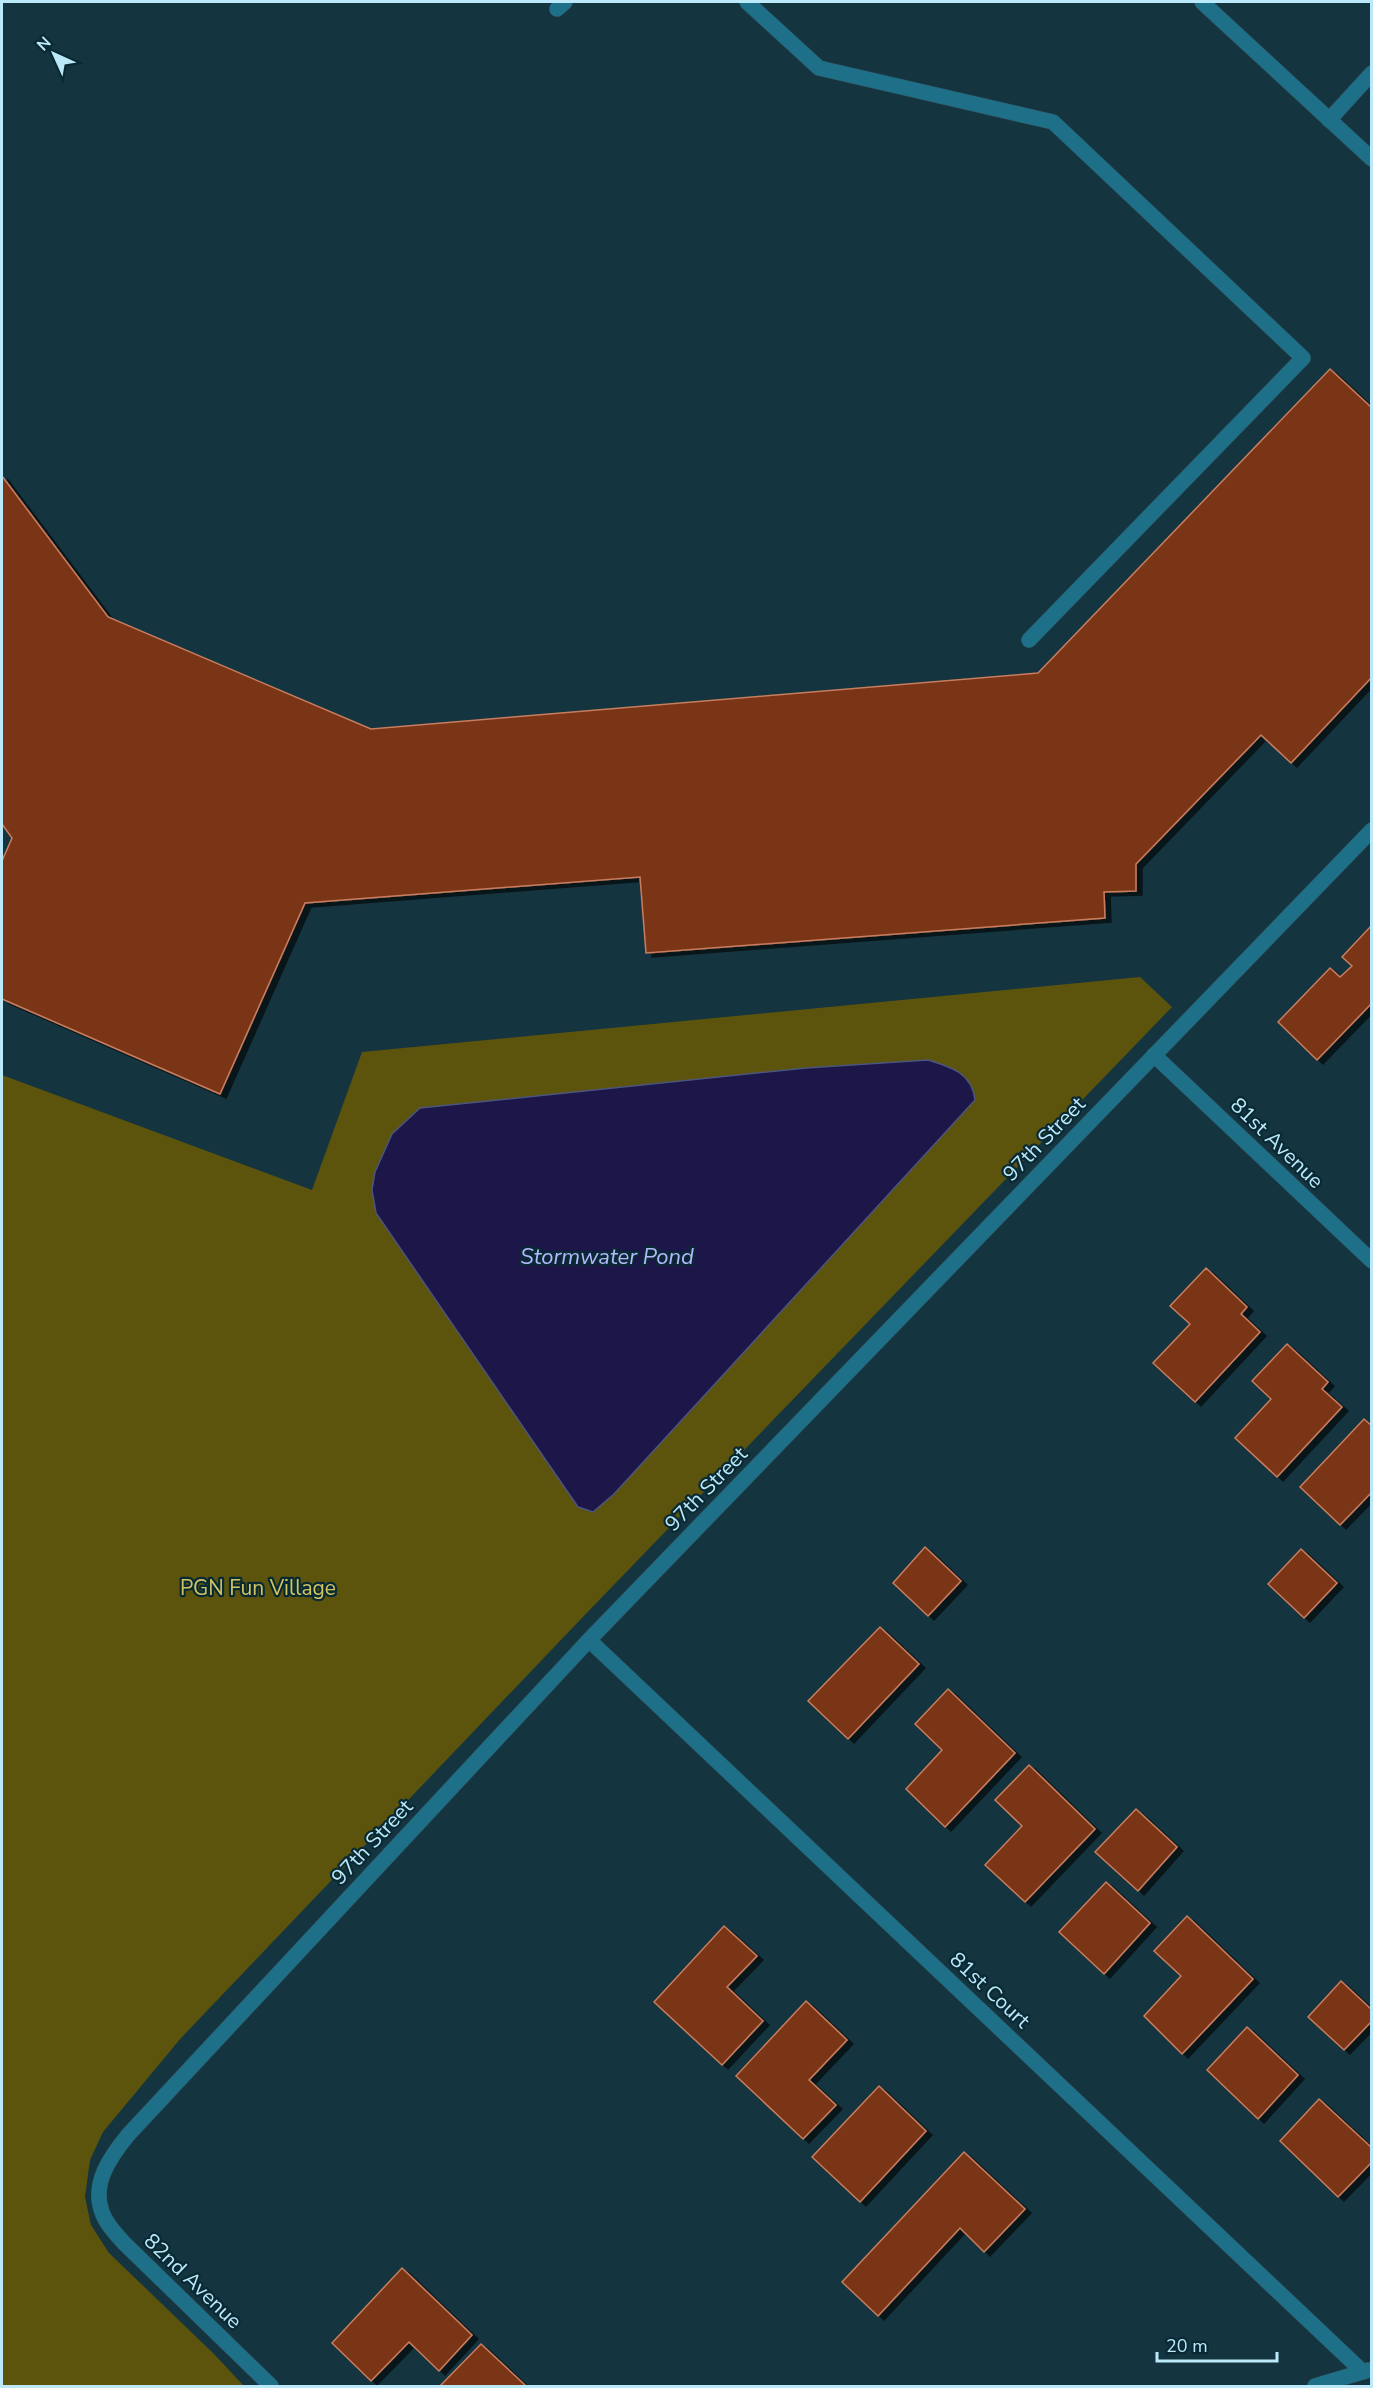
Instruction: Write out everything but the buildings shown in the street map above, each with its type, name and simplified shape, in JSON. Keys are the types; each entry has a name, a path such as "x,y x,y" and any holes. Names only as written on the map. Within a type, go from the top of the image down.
{"street":[{"path":"747,2 819,68 1053,122 1303,358 1029,640"},
{"path":"1202,2 1371,159"},
{"path":"1329,120 1371,74"},
{"name":"97th Street","path":"99,2197 104,2170 112,2155 128,2135 589,1640 1371,830"},
{"name":"81st Avenue","path":"1154,1055 1371,1261"},
{"name":"81st Court","path":"589,1640 1367,2371"},
{"name":"82nd Avenue","path":"99,2197 102,2212 124,2243 271,2386"},
{"path":"1315,2386 1367,2371"}],"green space":[{"name":"PGN Fun Village","path":"1140,977 1172,1007 579,1621 181,2038 103,2132 90,2160 85,2197 91,2225 109,2253 244,2386 2,2386 2,1075 312,1190 362,1052"}],"water":[{"name":"Stormwater Pond","path":"928,1060 945,1065 965,1077 970,1083 975,1100 614,1494 593,1512 578,1507 376,1213 372,1190 375,1172 392,1134 420,1108 806,1068"}]}
